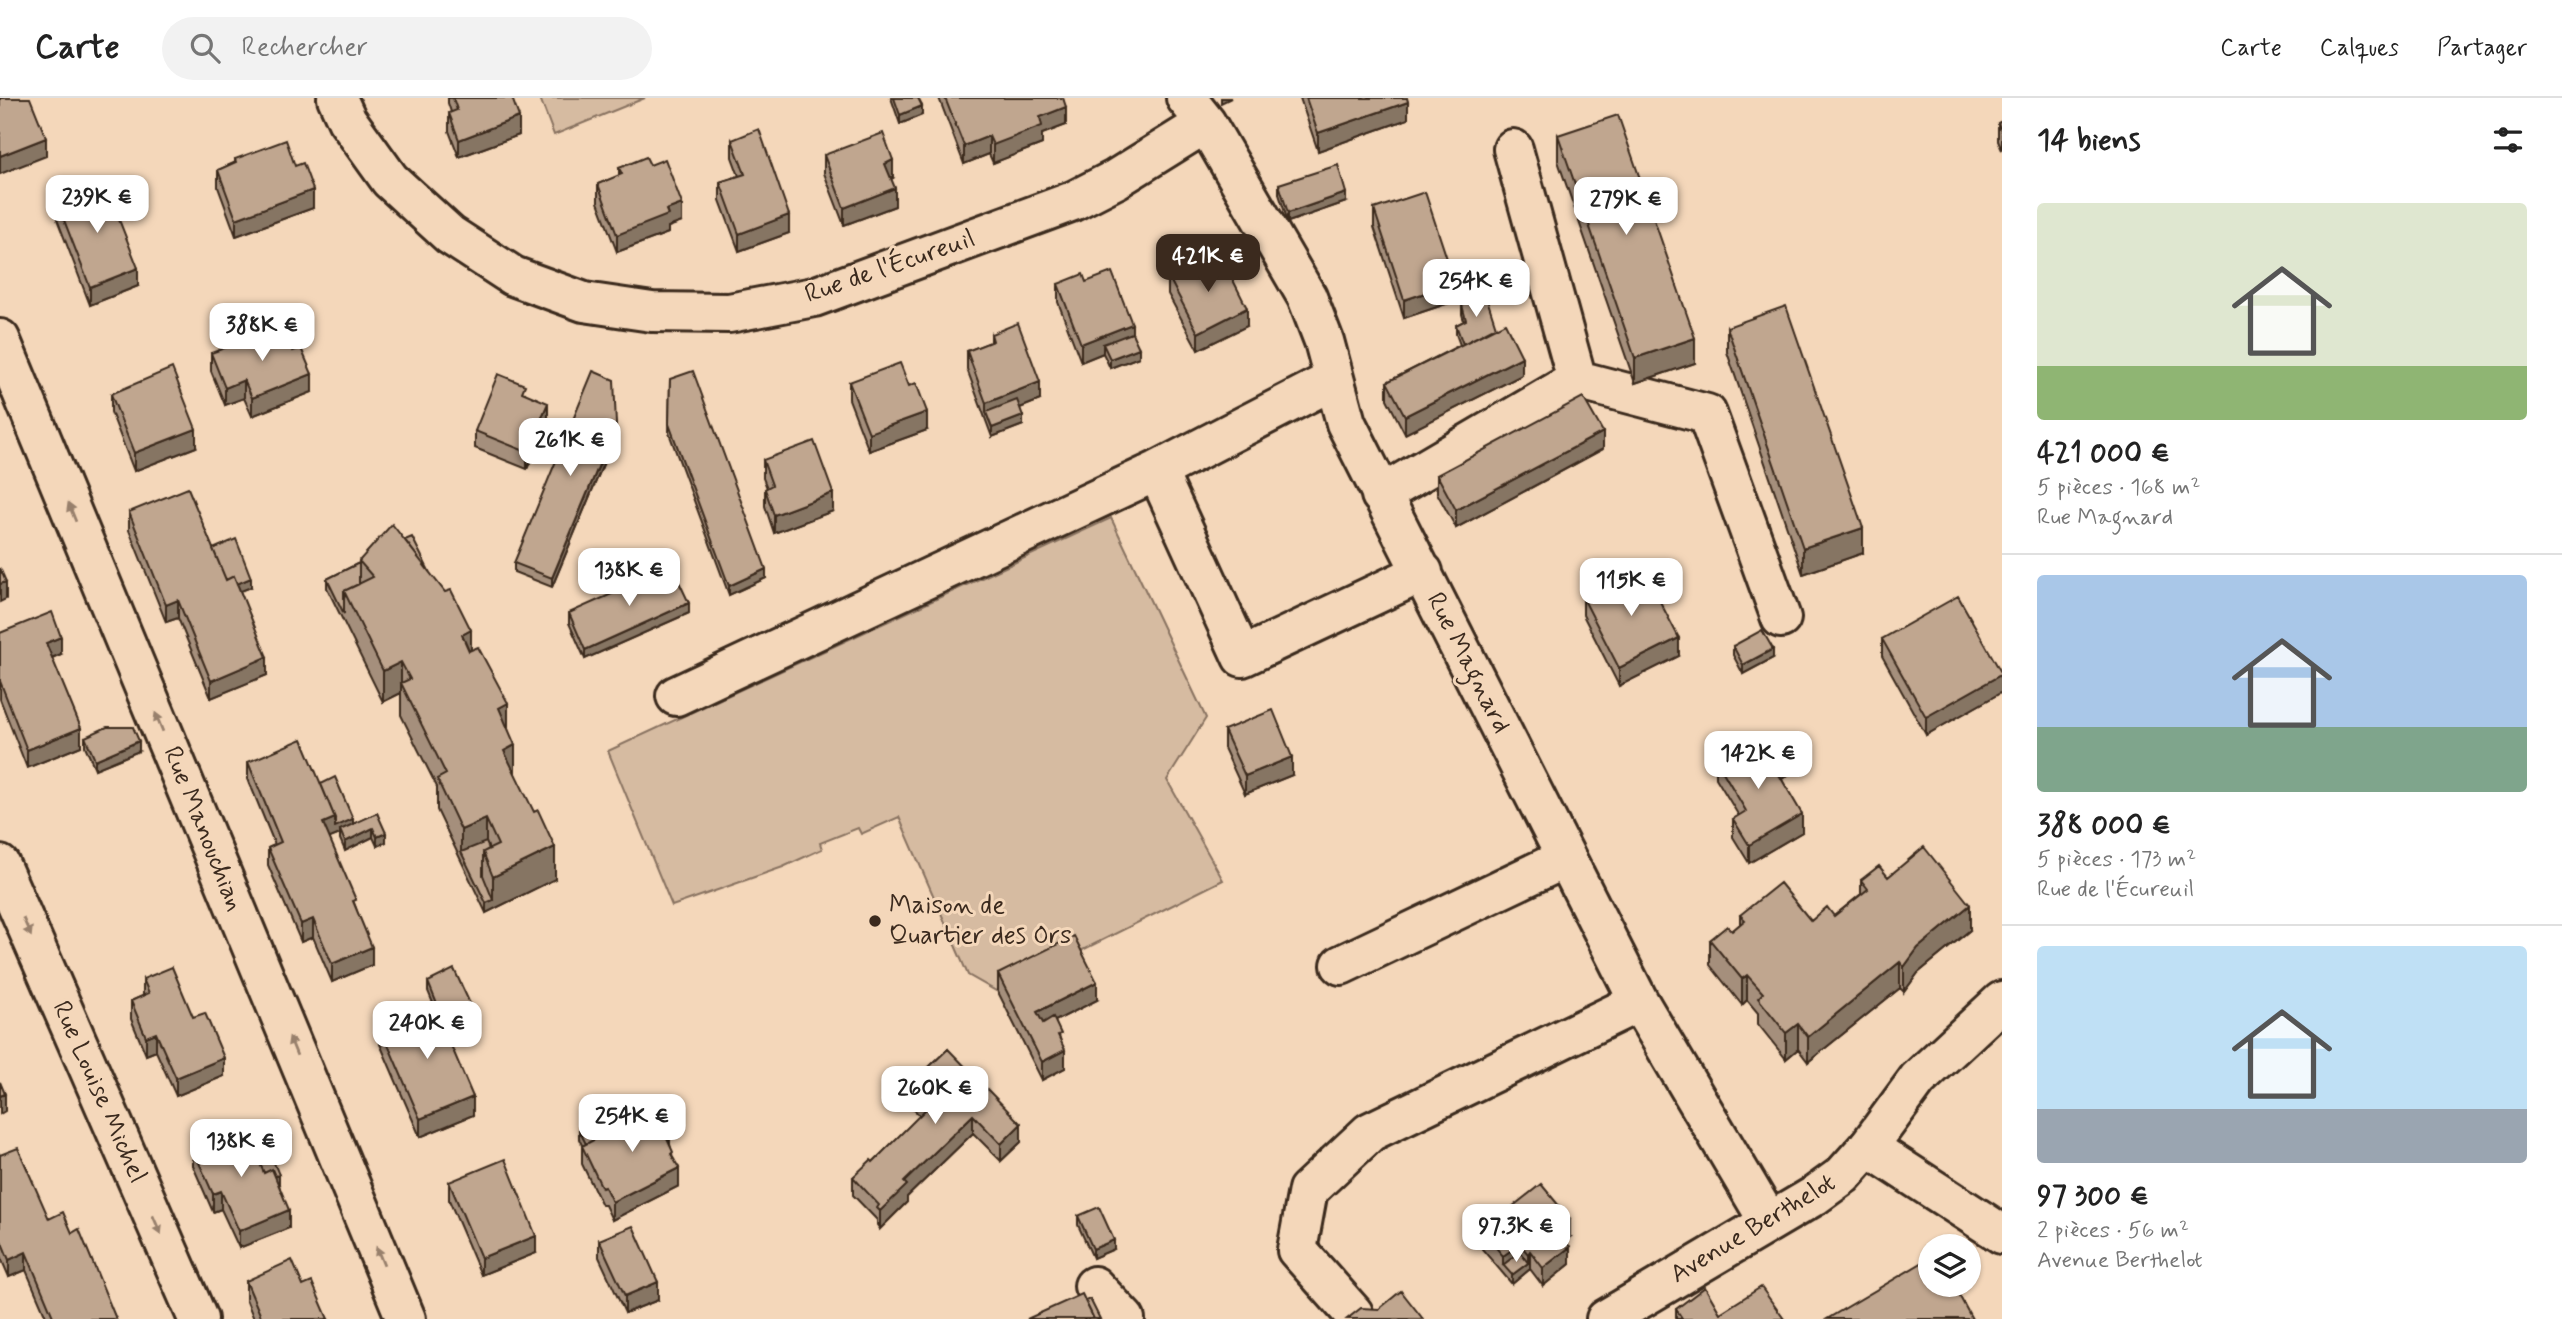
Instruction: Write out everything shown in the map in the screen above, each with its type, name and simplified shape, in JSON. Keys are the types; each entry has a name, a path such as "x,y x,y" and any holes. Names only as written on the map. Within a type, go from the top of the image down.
{"street":[{"name":"Rue de l'Écureuil","path":"337,98 346,120 390,180 450,235 513,276 584,302 652,312 729,313 814,298 1073,201 1116,178 1196,110"},
{"name":"Rue Magnard","path":"1196,110 1307,297 1324,341 1346,424 1639,1002 1769,1223"},
{"path":"1513,149 1577,380"},
{"name":"Rue Manouchian","path":"0,339 406,1319"},
{"path":"676,696 1157,471 1333,380"},
{"path":"1381,495 1577,380 1707,414 1781,618"},
{"path":"1157,471 1242,657 1423,572"},
{"path":"1341,965 1566,858"},
{"name":"Rue Louise Michel","path":"0,864 198,1319"},
{"name":"Avenue Berthelot","path":"1606,1319 1814,1196 1843,1175 1868,1147 1918,1079 2002,1001"},
{"path":"1353,1313 1297,1250 1308,1190 1370,1132 1639,1002"},
{"path":"1868,1147 2002,1234"},
{"path":"1094,1286 1125,1319"}],"shaded area":[{"path":"540,98 645,98 554,135"},
{"path":"1111,518 1206,718 1167,780 1223,880 998,992 968,975 899,817 861,834 858,828 820,843 822,849 783,867 672,906 608,751"}],"building":[{"path":"0,98 30,98 46,138 0,156"},
{"path":"453,98 512,98 519,117 459,140 449,113 457,110"},
{"path":"894,98 918,98 922,106 900,115"},
{"path":"945,98 1063,98 1066,107 1040,117 1042,126 993,145 989,136 964,146"},
{"path":"1306,98 1407,98 1408,102 1318,133"},
{"path":"1618,115 1695,338 1635,358 1558,135"},
{"path":"759,129 789,215 739,234 720,182 745,174 732,140"},
{"path":"883,133 893,160 885,164 895,188 844,208 824,155"},
{"path":"286,140 295,166 303,163 313,190 236,219 218,170 236,162 235,159"},
{"path":"646,157 650,165 665,159 682,204 666,210 668,215 617,235 598,184 622,174 619,168"},
{"path":"1338,165 1346,193 1288,213 1279,184"},
{"path":"105,184 138,268 90,287 57,202"},
{"path":"1425,192 1455,283 1404,300 1374,209"},
{"path":"1222,258 1247,308 1198,333 1168,276 1194,263 1198,270"},
{"path":"1112,272 1132,324 1081,344 1058,284 1083,274 1086,282"},
{"path":"1485,293 1496,327 1463,344 1456,325 1466,320 1462,305"},
{"path":"1786,306 1863,528 1803,548 1727,327"},
{"path":"1018,323 1040,382 986,403 967,351 993,341 991,334"},
{"path":"1505,323 1522,357 1405,416 1387,382"},
{"path":"283,326 293,351 301,348 312,374 252,398 244,380 225,388 211,353"},
{"path":"1132,333 1139,348 1110,359 1103,344"},
{"path":"900,363 909,386 916,383 927,412 869,433 849,382"},
{"path":"172,368 196,429 134,453 111,394"},
{"path":"593,371 614,380 616,424 552,578 514,563"},
{"path":"693,371 766,569 729,586 669,424 670,379"},
{"path":"498,374 525,385 522,392 548,403 527,452 475,431"},
{"path":"1583,397 1603,432 1456,510 1437,475"},
{"path":"1017,400 1023,416 992,428 986,412"},
{"path":"814,441 833,493 774,515 765,489 772,485 763,460"},
{"path":"188,488 226,580 234,576 267,657 211,681 178,600 166,605 129,512"},
{"path":"392,524 445,592 451,590 471,630 462,635 469,651 478,647 508,703 499,708 515,745 504,751 534,812 538,810 555,847 493,877 483,852 498,845 486,819 461,830 437,779 446,774 401,683 410,679 401,662 383,671 344,591 373,577 359,561"},
{"path":"412,537 430,573 405,540"},
{"path":"236,539 251,578 237,584 234,576 226,580 213,549"},
{"path":"359,563 359,584 344,591 344,614 327,579"},
{"path":"672,567 689,603 585,650 569,613"},
{"path":"1642,567 1679,638 1619,668 1583,598"},
{"path":"0,568 6,582 0,584"},
{"path":"1958,596 2002,674 1926,717 1882,639"},
{"path":"52,612 61,637 46,643 81,728 27,750 0,681 0,633"},
{"path":"1762,630 1773,649 1743,665 1733,646"},
{"path":"1273,710 1292,757 1245,776 1224,730"},
{"path":"107,727 133,727 139,741 95,760 85,737"},
{"path":"1757,737 1802,814 1749,845 1733,819 1746,811 1716,760"},
{"path":"1771,737 1788,766 1778,773 1761,743"},
{"path":"302,739 335,818 323,823 356,900 353,901 372,947 332,964 313,919 301,924 268,848 281,842 248,762"},
{"path":"335,777 353,819 335,827 335,818 321,784"},
{"path":"377,813 386,833 377,837 373,828 345,842 340,830"},
{"path":"486,842 489,849 483,852 483,875 493,900 486,903 461,852"},
{"path":"1924,847 1970,905 1918,948 1904,967 1900,962 1808,1037 1798,1024 1786,1033 1758,998 1763,993 1747,975 1742,979 1710,940 1727,926 1732,931 1745,920 1740,915 1780,883 1811,921 1827,907 1834,916 1868,889 1861,880 1879,866 1888,877"},
{"path":"1074,936 1097,982 1037,1012 1043,1023 1053,1017 1065,1050 1042,1062 998,974"},
{"path":"172,967 193,1017 205,1013 224,1058 176,1078 156,1033 146,1037 131,1001 149,993 143,979"},
{"path":"454,969 472,1008 443,1019 428,982"},
{"path":"433,1003 473,1097 420,1119 380,1026"},
{"path":"948,1049 1021,1124 1001,1144 973,1115 904,1182 907,1185 880,1211 877,1208 879,1205 853,1177 871,1160 873,1162 928,1107 909,1086"},
{"path":"0,1082 5,1094 0,1096"},
{"path":"656,1100 670,1126 663,1130 679,1168 612,1202 605,1187 602,1188 582,1146 651,1110 648,1103"},
{"path":"606,1116 612,1130 586,1144 579,1130"},
{"path":"244,1127 264,1173 272,1169 289,1210 239,1231 221,1191 213,1194 193,1149"},
{"path":"260,1128 279,1175 275,1176 272,1169 264,1173 248,1134"},
{"path":"18,1148 49,1219 63,1212 72,1233 79,1229 116,1319 54,1319 26,1252 9,1260 0,1238 0,1155"},
{"path":"505,1159 536,1236 481,1258 449,1182"},
{"path":"1541,1184 1570,1219 1556,1229 1570,1247 1543,1268 1530,1251 1528,1254 1520,1244 1503,1256 1482,1231"},
{"path":"1099,1207 1114,1240 1093,1249 1078,1216"},
{"path":"633,1226 658,1282 625,1296 599,1240"},
{"path":"1520,1252 1528,1263 1512,1275 1503,1265"},
{"path":"292,1260 303,1286 312,1282 328,1319 262,1319 246,1281"},
{"path":"1918,1265 1918,1297 1960,1297 1972,1319 1827,1319"},
{"path":"1705,1287 1720,1313 1761,1287 1784,1319 1680,1319 1682,1318 1676,1309"},
{"path":"1401,1291 1423,1319 1347,1319 1361,1308 1379,1309"},
{"path":"1082,1294 1094,1319 1027,1319"},
{"path":"1090,1299 1100,1319 1094,1319 1085,1301"}],"place":[{"name":"Maison de Quartier des Ors","path":"875,921"}]}
